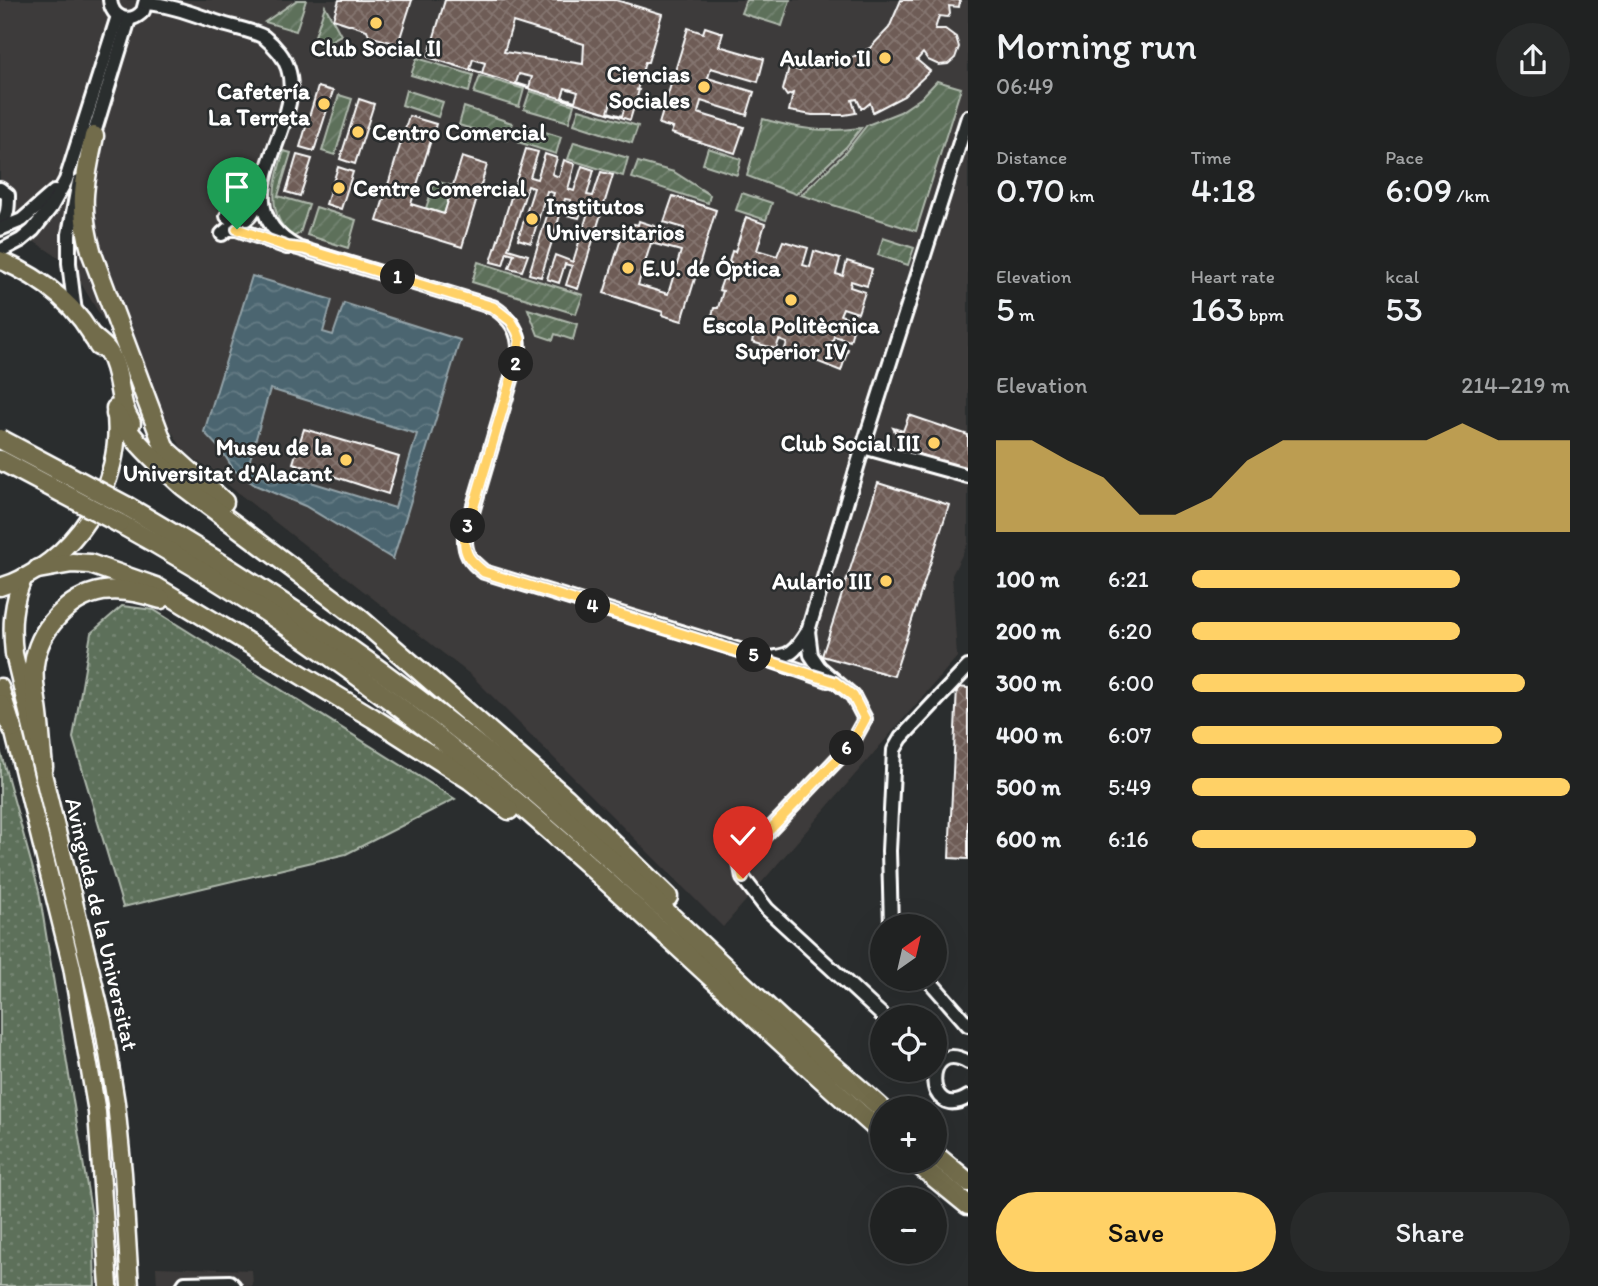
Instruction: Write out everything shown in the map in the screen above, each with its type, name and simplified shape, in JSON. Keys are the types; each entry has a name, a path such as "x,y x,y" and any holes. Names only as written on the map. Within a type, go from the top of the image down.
{"highway":[{"path":"94,136 83,186 83,224 165,449 225,503 262,544"},
{"path":"93,337 109,353 118,377 122,403 128,418 140,435 186,481 262,544"},
{"path":"116,414 125,428 159,465 183,486 359,618 566,798 684,913 741,981"},
{"path":"0,439 128,506 207,553 312,623 431,708 596,846 788,1026 870,1098"},
{"path":"0,460 119,523 229,589 334,660 438,738 562,842 870,1123"},
{"path":"31,573 72,563 90,564 114,570 156,587 373,718 470,780 523,820 562,842"},
{"path":"43,767 34,689 34,665 46,630 69,606 102,592 122,590 142,593 176,606 241,640"},
{"path":"0,704 13,729"},
{"path":"947,1165 968,1182"},
{"path":"929,1173 968,1205"}],"main road":[{"path":"0,260 43,282 75,312 93,337 105,362 112,384 116,414 112,464 99,500 78,532 63,549 31,573 0,587"},
{"name":"Avinguda de la Universitat","path":"31,573 13,609 14,654 103,1022 122,1161 130,1286"},
{"name":"Avinguda de la Universitat","path":"0,687 13,729 72,967 97,1112 109,1286"}],"street":[{"path":"110,0 111,7 124,18"},
{"path":"0,251 33,230 51,207 72,164 112,34 124,18 139,15 152,2 263,37 287,62 291,93 262,195 249,217 242,222 234,222 227,216"},
{"path":"75,312 69,264 73,203 83,163 94,136 124,18"},
{"path":"766,658 782,658 796,651 808,631 863,447 968,117"},
{"path":"0,227 22,220 41,205 72,164"},
{"path":"0,189 8,195 8,204 6,218 0,227"},
{"path":"262,195 272,229 281,239 298,248 493,307 511,321 517,331 520,339 519,353 465,536 464,546 471,562 484,572 766,658 835,682"},
{"path":"222,234 228,229 237,229 298,248"},
{"path":"863,447 968,476"},
{"path":"808,631 811,655 819,667 853,696 865,719 850,746 740,861 741,869 743,878 767,909 871,1005"},
{"path":"891,914 894,750 901,738 968,667"},
{"path":"938,991 968,1025"},
{"path":"947,1060 958,1058 968,1062"},
{"path":"934,1082 939,1095 953,1102 968,1097"},
{"path":"183,1286 185,1283 230,1282 234,1286"}],"shaded area":[{"path":"0,0 968,0 968,543 952,575 957,657 723,927 471,675 183,450 69,264 30,239 0,215"},
{"path":"156,1267 252,1270 253,1286 157,1286"}],"green space":[{"path":"297,0 306,0 296,31 265,22"},
{"path":"746,0 790,0 782,26 741,13"},
{"path":"325,6 341,35 321,46 315,36"},
{"path":"417,58 473,75 469,92 411,75"},
{"path":"480,76 524,89 519,107 474,93"},
{"path":"937,81 961,88 916,231 801,195 844,154 867,125 900,112 921,98"},
{"path":"406,90 443,102 438,117 402,105"},
{"path":"530,91 574,105 569,122 524,109"},
{"path":"339,95 352,99 335,155 322,151"},
{"path":"464,107 512,123 507,140 459,125"},
{"path":"579,109 638,126 632,143 574,124"},
{"path":"763,119 812,129 861,128 846,147 796,194 747,176"},
{"path":"523,125 561,137 556,154 518,142"},
{"path":"574,142 628,158 623,176 568,159"},
{"path":"708,148 741,159 737,175 703,164"},
{"path":"284,151 291,153 278,196 309,205 300,233 293,237 284,228 275,208 275,185"},
{"path":"638,162 674,172 710,195 708,203 632,178"},
{"path":"435,181 453,186 444,214 426,208"},
{"path":"742,193 772,203 766,220 736,210"},
{"path":"316,207 356,220 348,248 307,235"},
{"path":"883,238 914,248 908,265 878,255"},
{"path":"478,262 583,295 576,314 472,282"},
{"path":"528,309 577,324 573,340 555,334 553,340 538,335"},
{"path":"122,606 154,610 455,799 346,854 123,907 73,738 91,633"},
{"path":"0,750 39,891 93,1223 95,1286 0,1286"}],"water":[{"path":"252,276 332,300 323,332 333,335 344,303 460,340 393,559 305,506 255,485 234,470 222,451 204,432","holes":["270,389 417,434 395,508 249,463"]}],"building":[{"name":"Club Social II","path":"339,0 412,0 398,44 369,36 367,30 333,19"},
{"path":"445,0 616,0 662,14 648,62 645,62 630,120 428,57","holes":["513,22 584,44 583,64 504,52","473,59 485,63 482,73 470,69","519,74 532,77 529,87 516,83","565,88 578,92 575,101 562,97","611,102 625,106 622,116 608,112"]},
{"name":"Aulario II","path":"901,0 960,0 959,7 949,6 948,17 939,16 935,29 945,29 956,37 959,47 955,58 948,64 939,65 928,60 923,53 917,60 930,71 904,96 873,112 870,103 861,108 857,99 852,100 856,113 812,115 789,111 793,93 787,96 783,90 789,67 800,71 804,60 836,62 870,48 889,28"},
{"name":"Ciencias Sociales","path":"705,27 723,33 719,46 764,59 758,82 711,68 708,78 754,92 747,115 701,101 698,113 744,127 735,153 671,133 673,128 659,124 688,28 703,33"},
{"name":"Centro Comercial","path":"318,87 333,91 314,151 300,147"},
{"name":"Centro Comercial","path":"359,99 374,104 355,164 340,159"},
{"path":"409,116 436,124 411,204 444,214 462,157 487,165 462,247 377,221"},
{"path":"526,149 538,152 530,177 537,179 545,154 557,158 552,174 559,177 564,160 575,164 568,189 574,191 582,166 594,170 587,195 593,196 601,172 613,175 578,289 566,285 572,266 565,264 559,283 547,279 555,255 573,262 590,206 584,204 579,218 567,215 571,200 565,199 541,277 529,274 554,193 547,191 531,243 518,239 534,188 528,186 508,249 528,255 522,271 509,268 514,254 507,252 503,265 491,262"},
{"name":"Centro Comercial","path":"297,155 312,159 300,196 286,192"},
{"name":"Centre Comercial","path":"338,167 353,172 341,209 326,204"},
{"name":"E.U. de Óptica","path":"673,196 716,210 682,321 604,293 625,226 632,229 639,221 682,235 684,228 664,222","holes":["651,243 681,251 668,294 638,285"]},
{"name":"Escola Politècnica Superior IV","path":"746,217 765,224 757,250 777,256 783,241 808,248 803,265 810,267 814,251 840,259 836,274 843,276 847,261 872,269 867,286 851,281 850,287 865,292 858,313 843,308 840,315 856,320 850,341 834,336 832,343 848,349 841,371 816,361 819,353 812,350 810,360 784,351 787,343 779,340 776,349 752,342 754,332 732,325 729,335 711,330 714,308 718,308 723,291 719,290 723,279 726,280 732,251 735,252"},
{"name":"Club Social III","path":"909,415 968,435 966,469 904,449 893,428 903,431"},
{"name":"Museu de la Universitat d'Alacant","path":"304,429 399,457 388,494 293,463"},
{"name":"Aulario III","path":"878,483 949,505 894,676 822,656"},
{"path":"957,687 968,688 968,859 949,858"}],"place":[{"name":"Club Social II","path":"376,23"},
{"name":"Aulario II","path":"885,58"},
{"name":"Ciencias Sociales","path":"704,87"},
{"name":"Cafetería La Terreta","path":"324,104"},
{"name":"Centro Comercial","path":"358,132"},
{"name":"Centre Comercial","path":"339,188"},
{"name":"Institutos Universitarios","path":"532,219"},
{"name":"E.U. de Óptica","path":"628,268"},
{"name":"Escola Politècnica Superior IV","path":"791,300"},
{"name":"Club Social III","path":"934,443"},
{"name":"Museu de la Universitat d'Alacant","path":"346,460"},
{"name":"Aulario III","path":"886,581"}],"route":[{"path":"237,229 288,247 304,249 462,296 493,307 511,321 520,339 519,353 465,536 466,554 471,562 484,572 766,658 835,682 853,696 865,719 859,732 850,746 740,861 743,878"}]}
